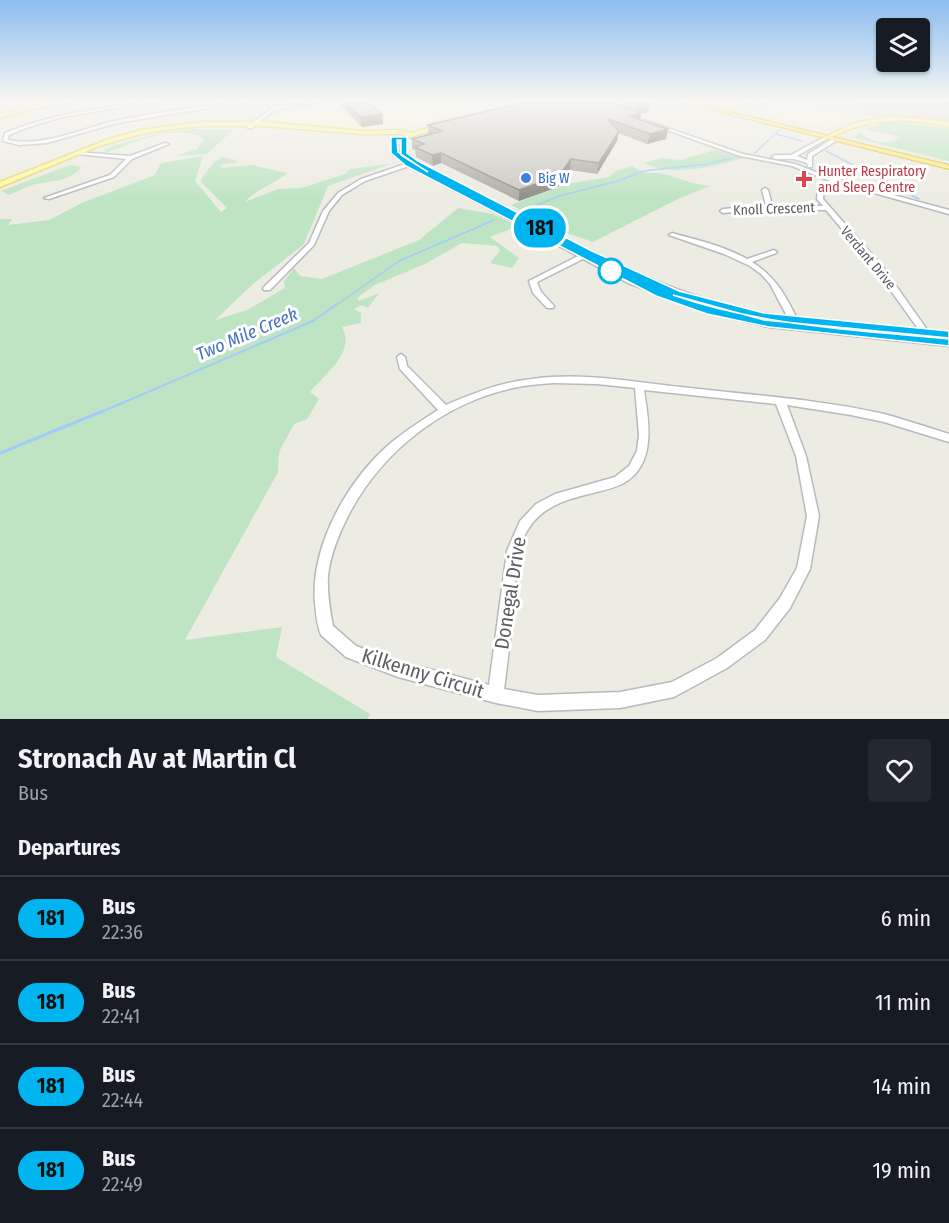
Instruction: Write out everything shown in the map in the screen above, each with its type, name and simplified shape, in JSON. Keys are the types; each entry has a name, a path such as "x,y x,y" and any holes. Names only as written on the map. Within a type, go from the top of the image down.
{"highway":[{"path":"800,135 816,139 832,137 949,165"},
{"path":"823,135 857,145 949,165"},
{"path":"849,135 851,138 874,146"}],"main road":[{"path":"1,186 82,153 145,135"},
{"path":"379,135 405,135"},
{"path":"832,137 836,135"},
{"path":"832,137 839,135"}],"street":[{"path":"7,135 5,141 37,142 71,135"},
{"path":"686,135 742,155 791,164 809,163"},
{"path":"690,135 747,154 788,157 809,163"},
{"path":"399,136 394,153 651,291 710,312 949,343"},
{"path":"832,137 810,155 809,163 812,168 835,180"},
{"path":"816,139 782,159 835,180 949,212"},
{"path":"82,153 130,158 167,144"},
{"path":"47,198 112,176 120,171 130,158"},
{"path":"267,288 312,244 326,211 340,195 363,180 412,163"},
{"path":"825,208 819,194 821,189 835,180"},
{"path":"765,190 769,207"},
{"name":"Knoll Crescent","path":"723,211 769,207 825,208"},
{"name":"Verdant Drive","path":"825,208 879,268 930,340"},
{"path":"672,235 747,261 772,281 795,324"},
{"path":"747,261 774,252"},
{"path":"550,306 537,293 533,281 586,255"},
{"path":"795,324 949,335"},
{"path":"401,357 403,367 443,409"},
{"name":"Kilkenny Circuit","path":"780,401 801,456 813,516 803,569 785,603 760,635 722,663 674,688 620,700 538,703 496,695 398,669 351,652 326,630 321,594 324,559 339,520 364,479 390,448 443,409 476,395 513,385 554,380 639,386 780,401 852,409 892,419 949,438"},
{"name":"Donegal Drive","path":"496,695 518,531 531,513 550,500 611,484 631,470 641,454 644,434 639,386"}],"green space":[{"path":"161,135 105,153 105,149"},
{"path":"194,135 228,135 207,154 175,156 197,149 205,139"},
{"path":"863,135 875,141 891,142 901,137 890,135 949,135 949,161 852,137"},
{"path":"716,150 743,158 719,165 680,170 655,167 644,163 662,158 680,160"},
{"path":"203,156 195,181 221,212 227,208 200,181 213,163 222,157 236,160 237,163 221,164 221,168 252,165 287,173 245,202 278,189 301,188 345,174 350,169 391,164 328,186 304,244 253,284 215,320 247,310 285,288 284,281 294,268 300,276 322,279 419,240 458,208 493,214 518,226 490,237 519,258 512,268 490,263 500,251 497,246 462,243 425,264 375,285 357,298 359,301 379,293 368,308 362,305 354,309 361,313 361,323 342,327 345,345 342,354 310,392 319,399 307,419 294,424 279,452 278,472 185,640 282,627 276,657 370,714 368,719 0,719 0,219 12,219 8,225 49,220 84,202 155,175 161,163"},
{"path":"70,165 81,167 72,176 32,185 9,195 1,191"},
{"path":"632,166 643,172 663,174 710,186 678,199 593,242 555,229 511,205 566,184 609,177 616,171"}],"building":[{"path":"429,135 617,135 599,163 571,159 559,176 519,190 441,153 432,155 415,147 424,144 412,139"}],"waterway":[{"name":"Two Mile Creek","path":"755,153 774,135"},
{"path":"778,135 802,141"},
{"path":"826,151 919,199"},
{"name":"Two Mile Creek","path":"530,208 559,196 618,181 643,171 707,164 731,158"},
{"name":"Two Mile Creek","path":"335,306 399,261 494,220"},
{"name":"Two Mile Creek","path":"99,413 313,321 337,304"},
{"name":"Two Mile Creek","path":"0,453 103,411"}],"bus line":[{"name":"181","path":"949,335 764,316 736,311 675,293 589,253 406,157 402,148 404,138 394,138 394,153 409,164 618,275 660,294 710,312 769,324 949,343"}],"place":[{"name":"Big W","path":"526,178"},
{"name":"Hunter Respiratory and Sleep Centre","path":"804,179"}]}
